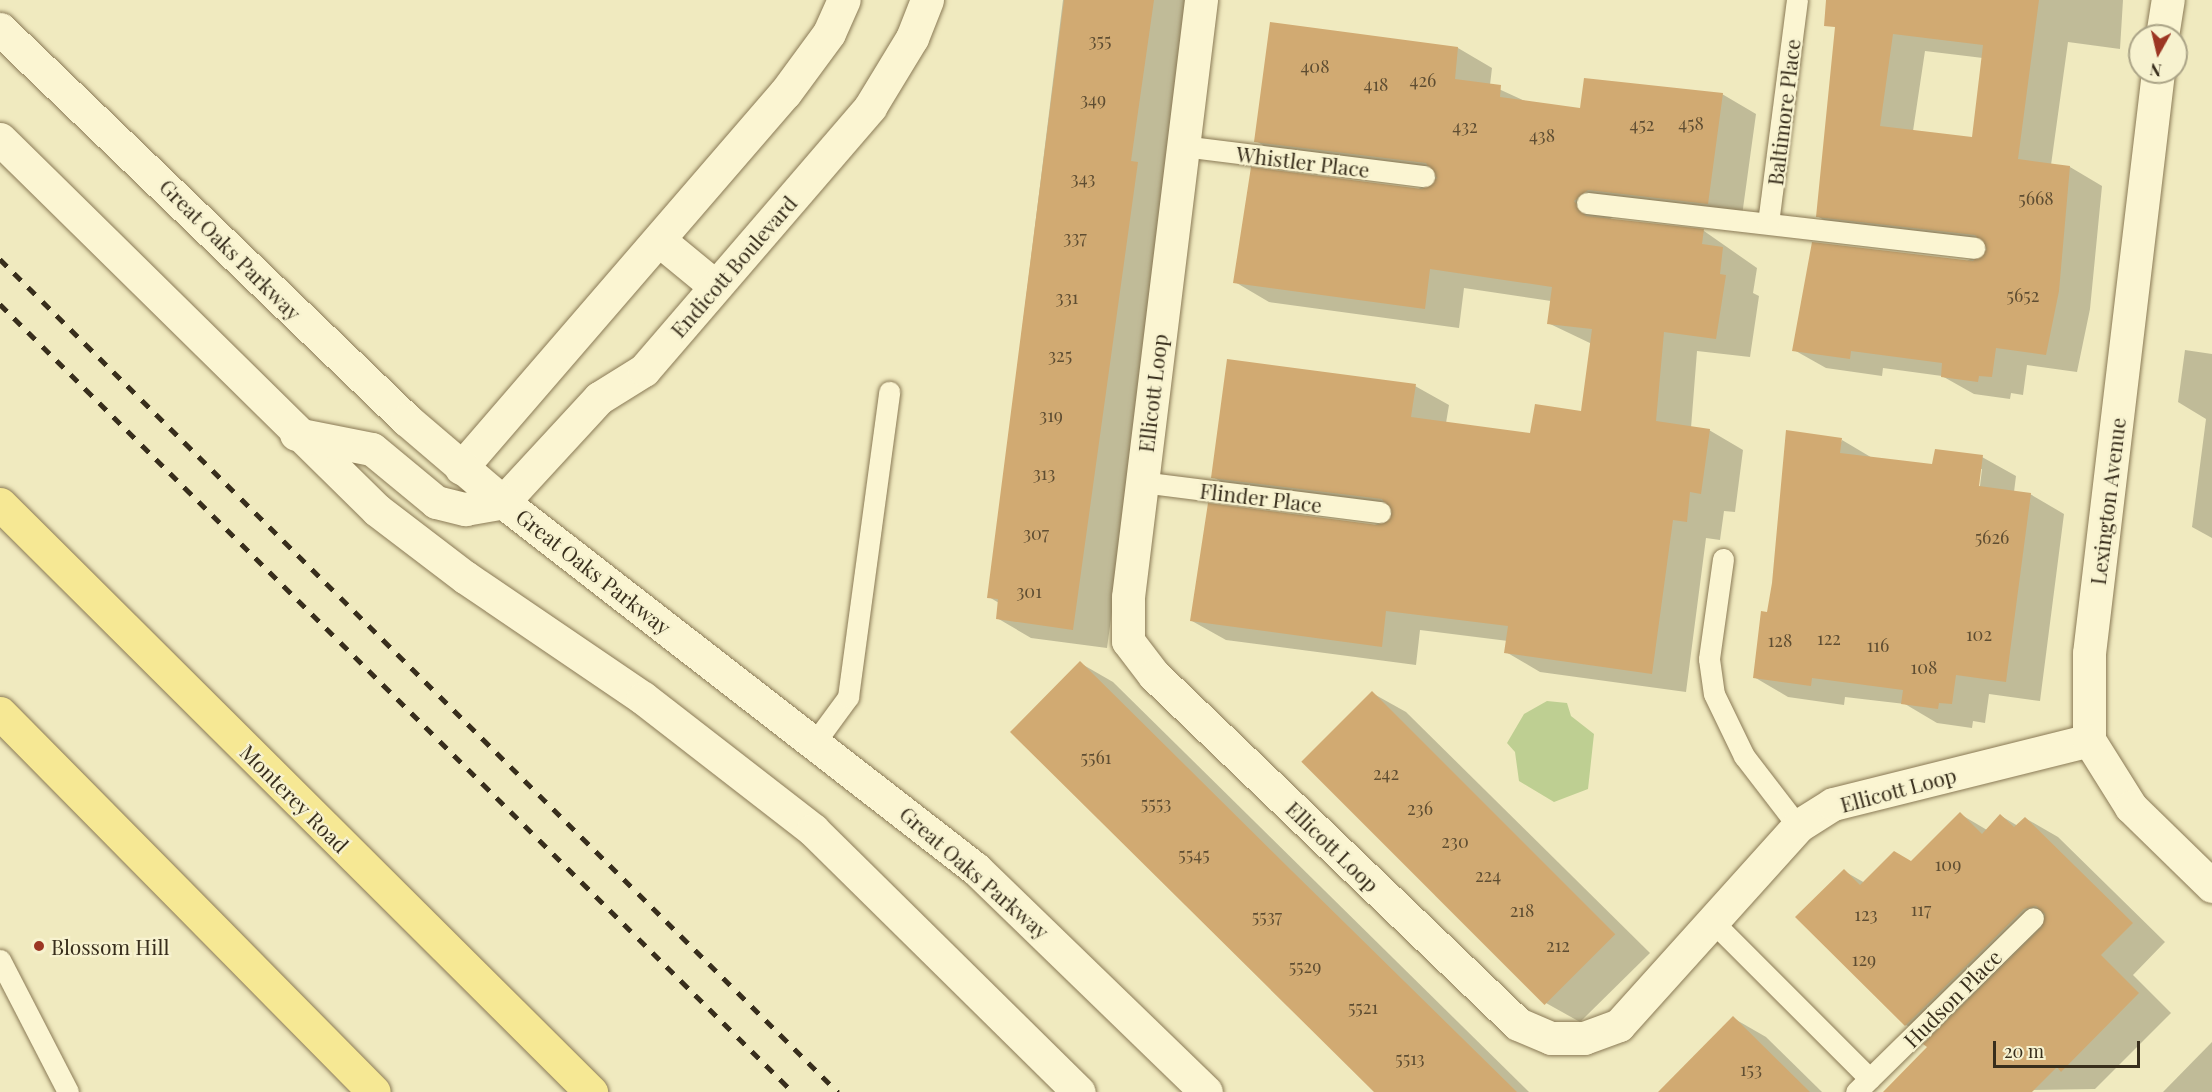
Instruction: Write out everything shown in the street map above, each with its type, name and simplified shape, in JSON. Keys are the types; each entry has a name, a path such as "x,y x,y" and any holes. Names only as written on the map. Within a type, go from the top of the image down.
{"main road":[{"name":"Monterey Road","path":"0,504 591,1092"},
{"path":"0,713 374,1092"}],"street":[{"path":"461,468 785,93 829,33 844,0"},
{"name":"Endicott Boulevard","path":"503,502 599,398 644,370 870,107 912,38 927,0"},
{"name":"Ellicott Loop","path":"1201,0 1141,482 1128,641 1154,675 1518,1024 1551,1038 1584,1038 1619,1025 1798,826 1833,804 2090,740"},
{"path":"2165,24 2168,0"},
{"name":"Great Oaks Parkway","path":"0,29 461,468 976,868 1206,1092"},
{"name":"Lexington Avenue","path":"2090,740 2089,653 2157,84"},
{"path":"0,139 296,434 377,510 465,577 643,698 813,830 1079,1092"},
{"path":"658,240 715,286"},
{"path":"296,434 372,449 436,502 465,509 503,502"},
{"path":"2090,740 2131,807 2212,886"}],"lane":[{"name":"Baltimore Place","path":"1768,223 1797,0"},
{"name":"Whistler Place","path":"1182,146 1424,176"},
{"path":"1587,203 1974,248"},
{"path":"815,742 848,697 889,392"},
{"name":"Flinder Place","path":"1141,482 1380,512"},
{"path":"1723,559 1709,659 1713,694 1744,756 1798,826"},
{"name":"Hudson Place","path":"1712,921 1863,1085 2033,918"},
{"path":"0,960 68,1088"}],"green space":[{"path":"1547,701 1567,703 1571,716 1594,734 1588,789 1554,802 1519,781 1515,752 1507,743 1524,714"}],"building":[{"path":"1064,0 1154,0 1131,161 1138,162 1073,630 996,619 998,599 987,598"},
{"path":"1826,0 2039,0 2018,159 2070,166 2059,291 2046,355 1996,348 1992,377 1979,376 1978,382 1941,377 1942,363 1851,351 1850,359 1792,351 1812,242 1973,261 1987,249 1975,235 1816,217 1835,27 1824,26","holes":["1893,34 1983,45 1972,137 1880,126"]},
{"path":"1270,22 1458,47 1455,79 1501,85 1500,97 1580,108 1584,78 1723,93 1708,204 1588,190 1574,201 1586,216 1704,229 1702,244 1723,247 1720,274 1726,275 1716,339 1664,332 1656,421 1710,429 1701,494 1690,492 1687,522 1673,520 1652,674 1504,653 1508,626 1386,611 1382,647 1190,621 1208,503 1378,525 1392,514 1382,499 1211,478 1227,359 1416,384 1411,417 1530,433 1535,404 1581,411 1592,329 1547,324 1552,287 1430,269 1425,309 1233,283 1251,167 1422,189 1437,178 1426,163 1254,142"},
{"path":"1786,430 1842,438 1840,453 1932,464 1935,449 1983,455 1979,486 2031,493 2006,682 1956,675 1952,704 1939,703 1938,709 1901,704 1903,690 1812,678 1811,686 1753,678 1761,611 1767,612 1772,583"},
{"path":"1080,661 1517,1092 1374,1092 1010,732"},
{"path":"1372,691 1615,934 1545,1005 1301,762"},
{"path":"1960,812 1982,834 2000,814 2014,827 2025,817 2133,923 2101,955 2139,993 2061,1072 2057,1067 2032,1092 1883,1092 1927,1047 1923,1044 2042,927 2045,914 2036,906 2024,909 1905,1026 1795,917 1844,869 1860,885 1894,851 1911,861"},
{"path":"1733,1016 1810,1092 1658,1092"}],"railway":[{"path":"0,259 838,1092"},
{"path":"0,304 793,1092"}],"place":[{"name":"Blossom Hill","path":"39,946"}]}
